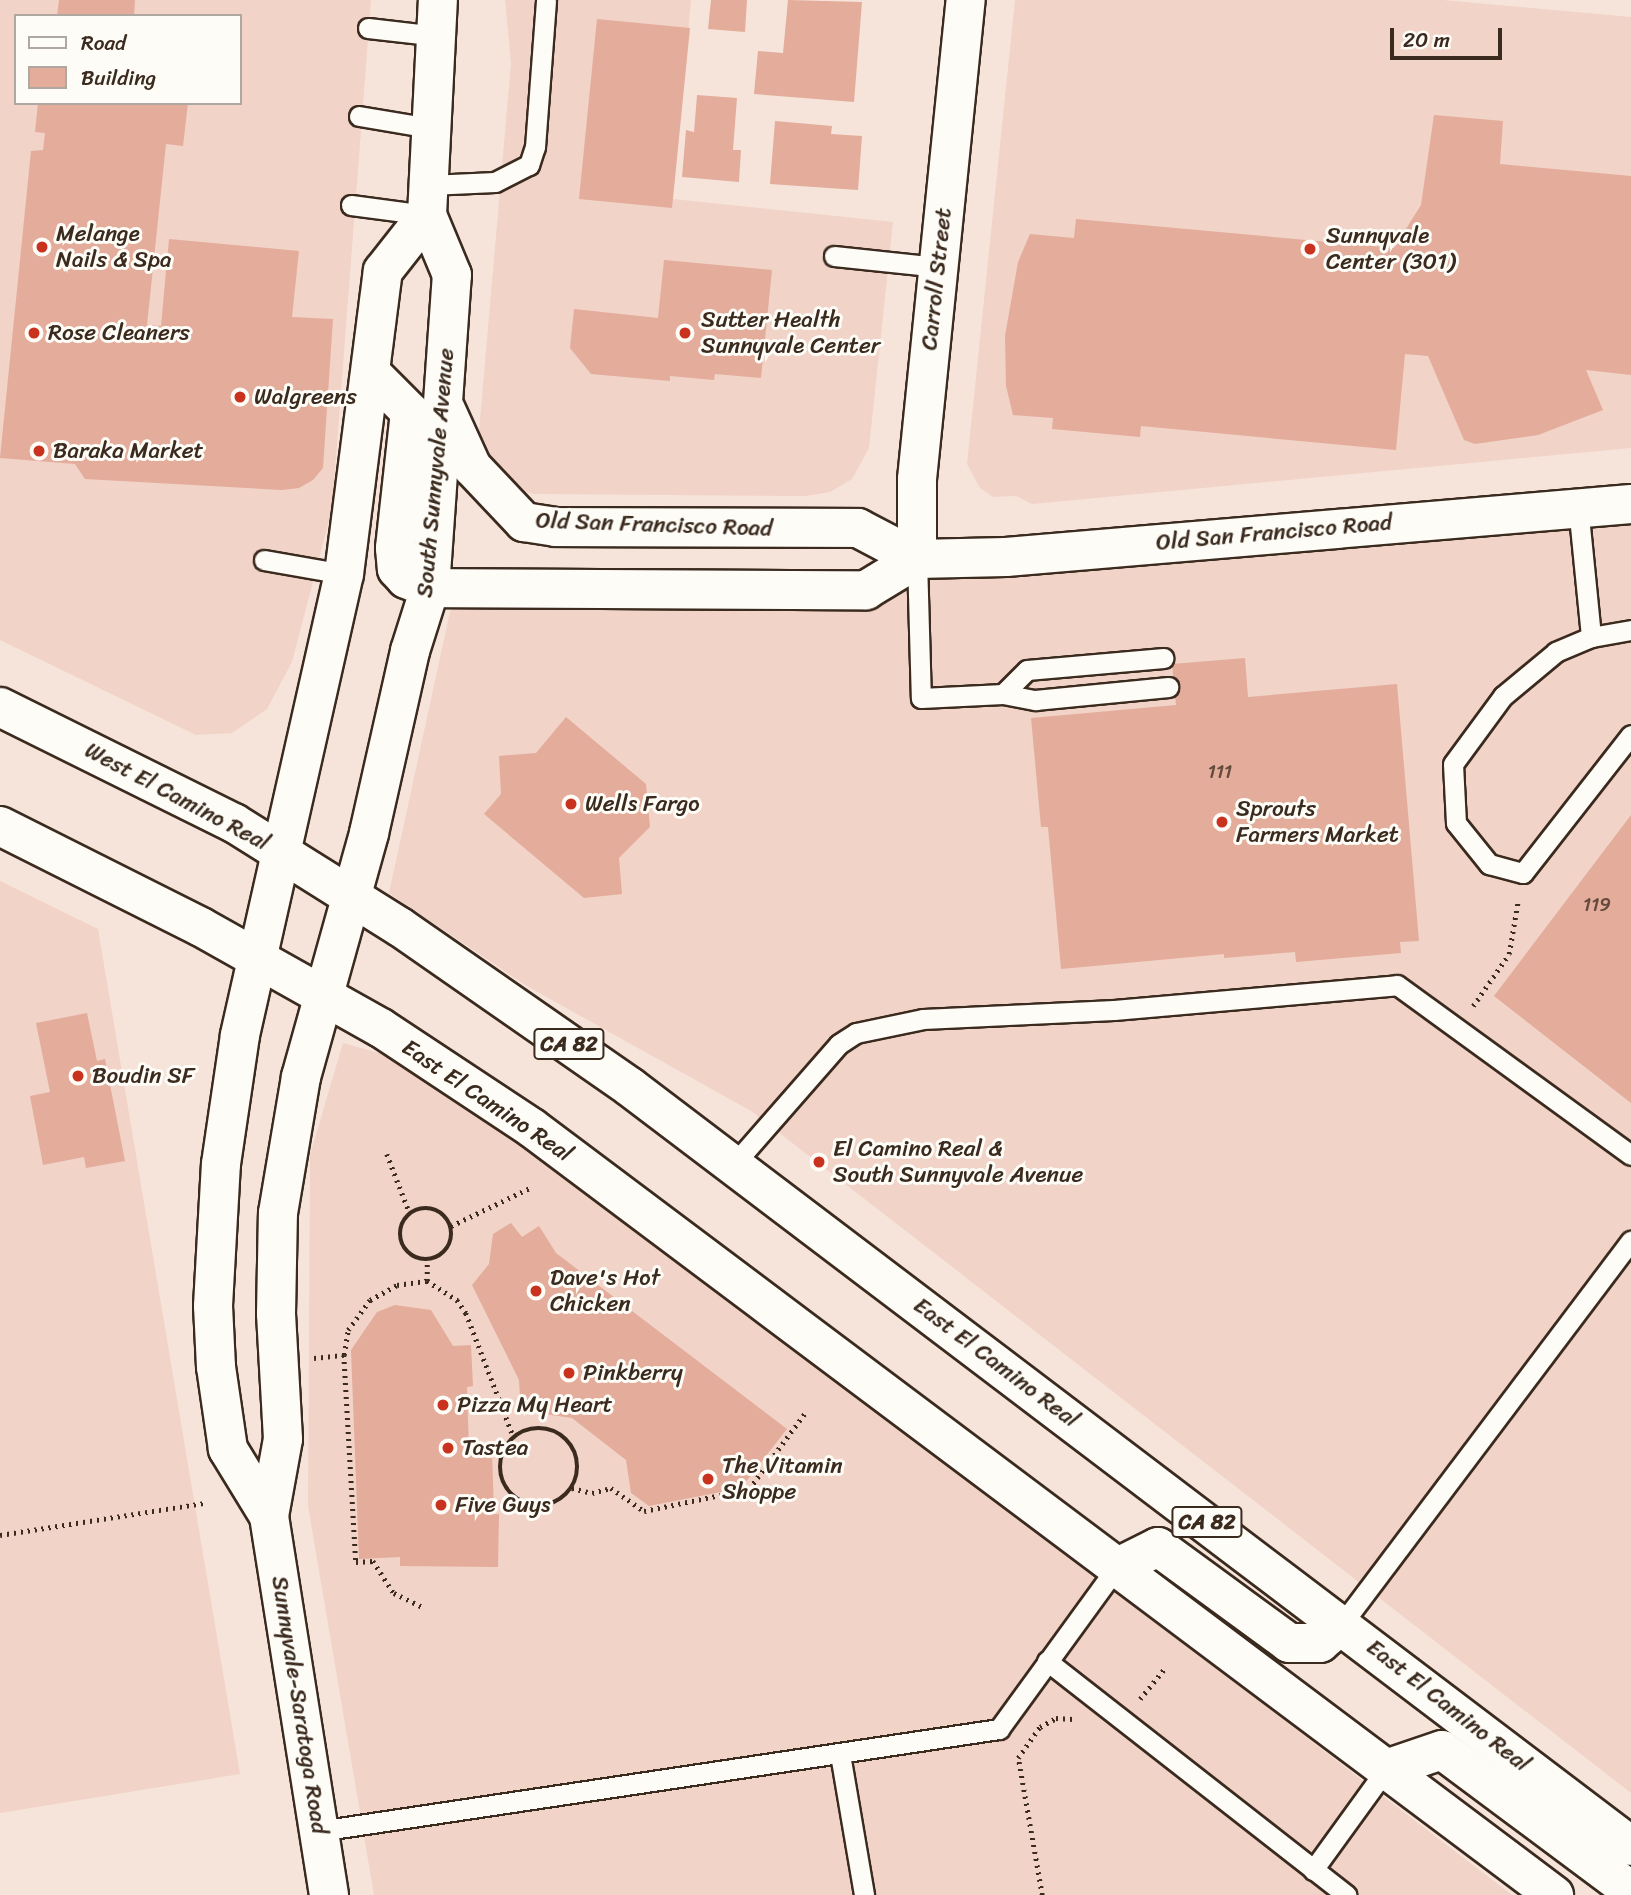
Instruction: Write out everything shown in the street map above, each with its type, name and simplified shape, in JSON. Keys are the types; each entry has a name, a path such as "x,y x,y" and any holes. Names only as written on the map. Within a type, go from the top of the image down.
{"main road":[{"name":"Carroll Street","path":"916,559 917,479 966,0"},
{"name":"South Sunnyvale Avenue","path":"350,896 369,833 410,651 430,589 445,408 452,275 428,200 438,18"},
{"path":"282,853 344,575 383,271 428,200"},
{"path":"371,373 410,412 395,548 397,569 406,579 430,589 866,590 916,559"},
{"name":"Old San Francisco Road","path":"445,408 472,467 524,522 555,527 858,528 916,559 1006,557 1578,506 1631,504"},
{"name":"West El Camino Real","path":"0,707 221,816 350,896"},
{"path":"0,826 322,995"},
{"name":"Sunnyvale-Saratoga Road","path":"269,1516 228,1449 213,1306 221,1164 256,958 282,853"},
{"name":"Sunnyvale-Saratoga Road","path":"329,1895 269,1516 283,1439 276,1314 278,1213 288,1136 322,995 350,896"},
{"name":"East El Camino Real","path":"350,896 630,1087 734,1164 1631,1846"},
{"name":"East El Camino Real","path":"322,995 532,1128 1554,1895"},
{"path":"1116,1568 1158,1547 1289,1643 1320,1643 1342,1624"},
{"path":"1387,1769 1442,1750 1631,1891"}],"lane":[{"path":"351,205 428,200 495,182 529,165 535,147 546,0"},
{"path":"368,28 438,18"},
{"path":"359,116 431,128"},
{"path":"834,256 939,267"},
{"path":"1578,506 1591,637"},
{"path":"916,559 920,698 1003,694 1034,700 1168,687"},
{"path":"264,560 344,575"},
{"path":"1631,630 1591,637 1556,652 1503,696 1453,764 1456,824 1489,864 1523,873 1631,735"},
{"path":"1003,694 1027,670 1163,658"},
{"path":"734,1164 839,1044 856,1033 923,1019 1114,1010 1397,985 1459,1027 1631,1155"},
{"path":"1342,1624 1631,1241"},
{"path":"319,1831 999,1729 1116,1568"},
{"path":"1048,1661 1109,1713 1347,1895"},
{"path":"839,1754 864,1895"},
{"path":"1313,1870 1387,1769"}],"path":[{"path":"1459,1027 1509,954 1523,873"},
{"path":"387,1154 410,1214"},
{"path":"451,1226 530,1188"},
{"path":"430,1207 446,1216 451,1226 450,1246 439,1257 427,1260 413,1256 401,1243 401,1225 410,1214 430,1207"},
{"path":"427,1260 427,1281"},
{"path":"425,1608 394,1593 373,1561 356,1562 344,1354 348,1330 370,1300 397,1285 427,1281 457,1300 466,1313 514,1438"},
{"path":"313,1358 344,1354"},
{"path":"572,1488 593,1493 611,1489 644,1511 749,1489 805,1413"},
{"path":"541,1429 564,1438 578,1459 572,1488 546,1506 521,1502 511,1494 500,1470 501,1458 514,1438 541,1429"},
{"path":"0,1535 204,1503"},
{"path":"1042,1895 1018,1758 1040,1727 1056,1718 1081,1722 1137,1702 1164,1669"}],"shaded area":[{"path":"0,0 371,0 332,509 292,662 267,709 232,733 196,735 0,640"},
{"name":"Sutter Health Sunnyvale Center","path":"505,0 691,0 673,199 893,222 869,448 852,479 830,492 806,496 534,494 512,489 478,443 511,63"},
{"name":"Sunnyvale Center (301)","path":"1015,0 1443,0 1631,17 1631,448 1032,504 1016,496 993,497 980,488 967,464"},
{"path":"1631,523 1631,1793 751,1111 525,985 389,893 451,607 933,580"},
{"path":"0,881 98,929 240,1774 0,1813"},
{"path":"343,1043 411,1062 528,1141 1512,1895 374,1895 308,1506 310,1155"}],"building":[{"path":"59,0 135,0 134,14 57,14"},
{"path":"711,0 747,0 745,32 708,29"},
{"path":"788,0 862,2 854,102 754,94 758,51 783,53"},
{"path":"597,19 690,28 672,208 579,199"},
{"path":"697,95 737,98 733,150 741,150 739,182 682,177 686,130 694,132"},
{"path":"38,105 188,105 183,146 166,144 147,325 161,326 169,239 299,251 292,317 333,319 323,468 313,480 299,488 282,490 85,479 75,464 0,458 31,151 43,150 45,133 35,132"},
{"path":"1434,115 1503,121 1500,164 1631,176 1631,375 1586,370 1603,410 1538,435 1475,444 1464,440 1428,356 1405,354 1396,450 1141,426 1140,437 1052,429 1053,418 1013,415 1006,386 1005,336 1018,262 1030,234 1074,238 1076,219 1394,248 1421,205"},
{"path":"775,121 832,126 831,134 862,136 858,190 770,184"},
{"path":"664,260 772,270 761,378 715,374 714,380 670,376 670,381 591,374 570,348 574,309 658,318"},
{"path":"1245,658 1248,697 1397,684 1419,941 1400,942 1401,953 1296,962 1295,952 1224,958 1224,954 1061,969 1048,827 1041,827 1031,718 1176,705 1172,664"},
{"name":"Wells Fargo","path":"566,717 646,784 650,827 619,858 622,894 584,898 484,814 501,794 499,756 536,753"},
{"path":"1631,815 1631,1103 1494,996"},
{"name":"Boudin SF","path":"87,1013 97,1061 105,1059 125,1161 86,1168 84,1157 43,1165 30,1096 50,1092 36,1023"},
{"path":"511,1223 522,1237 539,1226 556,1253 787,1429 741,1488 649,1506 631,1493 626,1460 572,1418 531,1412 520,1397 519,1380 472,1285 489,1264 493,1234"},
{"path":"395,1305 431,1310 453,1346 471,1345 473,1386 467,1387 469,1452 492,1451 494,1514 499,1514 498,1567 400,1566 400,1557 359,1559 351,1350 377,1312"}],"place":[{"name":"Melange Nails & Spa","path":"42,247"},
{"name":"Sunnyvale Center (301)","path":"1310,249"},
{"name":"Rose Cleaners","path":"34,333"},
{"name":"Sutter Health Sunnyvale Center","path":"685,333"},
{"name":"Walgreens","path":"240,397"},
{"name":"Baraka Market","path":"39,451"},
{"name":"Wells Fargo","path":"571,804"},
{"name":"Sprouts Farmers Market","path":"1222,822"},
{"name":"Boudin SF","path":"78,1076"},
{"name":"El Camino Real & South Sunnyvale Avenue","path":"819,1162"},
{"name":"Dave's Hot Chicken","path":"536,1291"},
{"name":"Pinkberry","path":"569,1373"},
{"name":"Pizza My Heart","path":"443,1405"},
{"name":"Tastea","path":"448,1448"},
{"name":"The Vitamin Shoppe","path":"708,1479"},
{"name":"Five Guys","path":"441,1505"}]}
